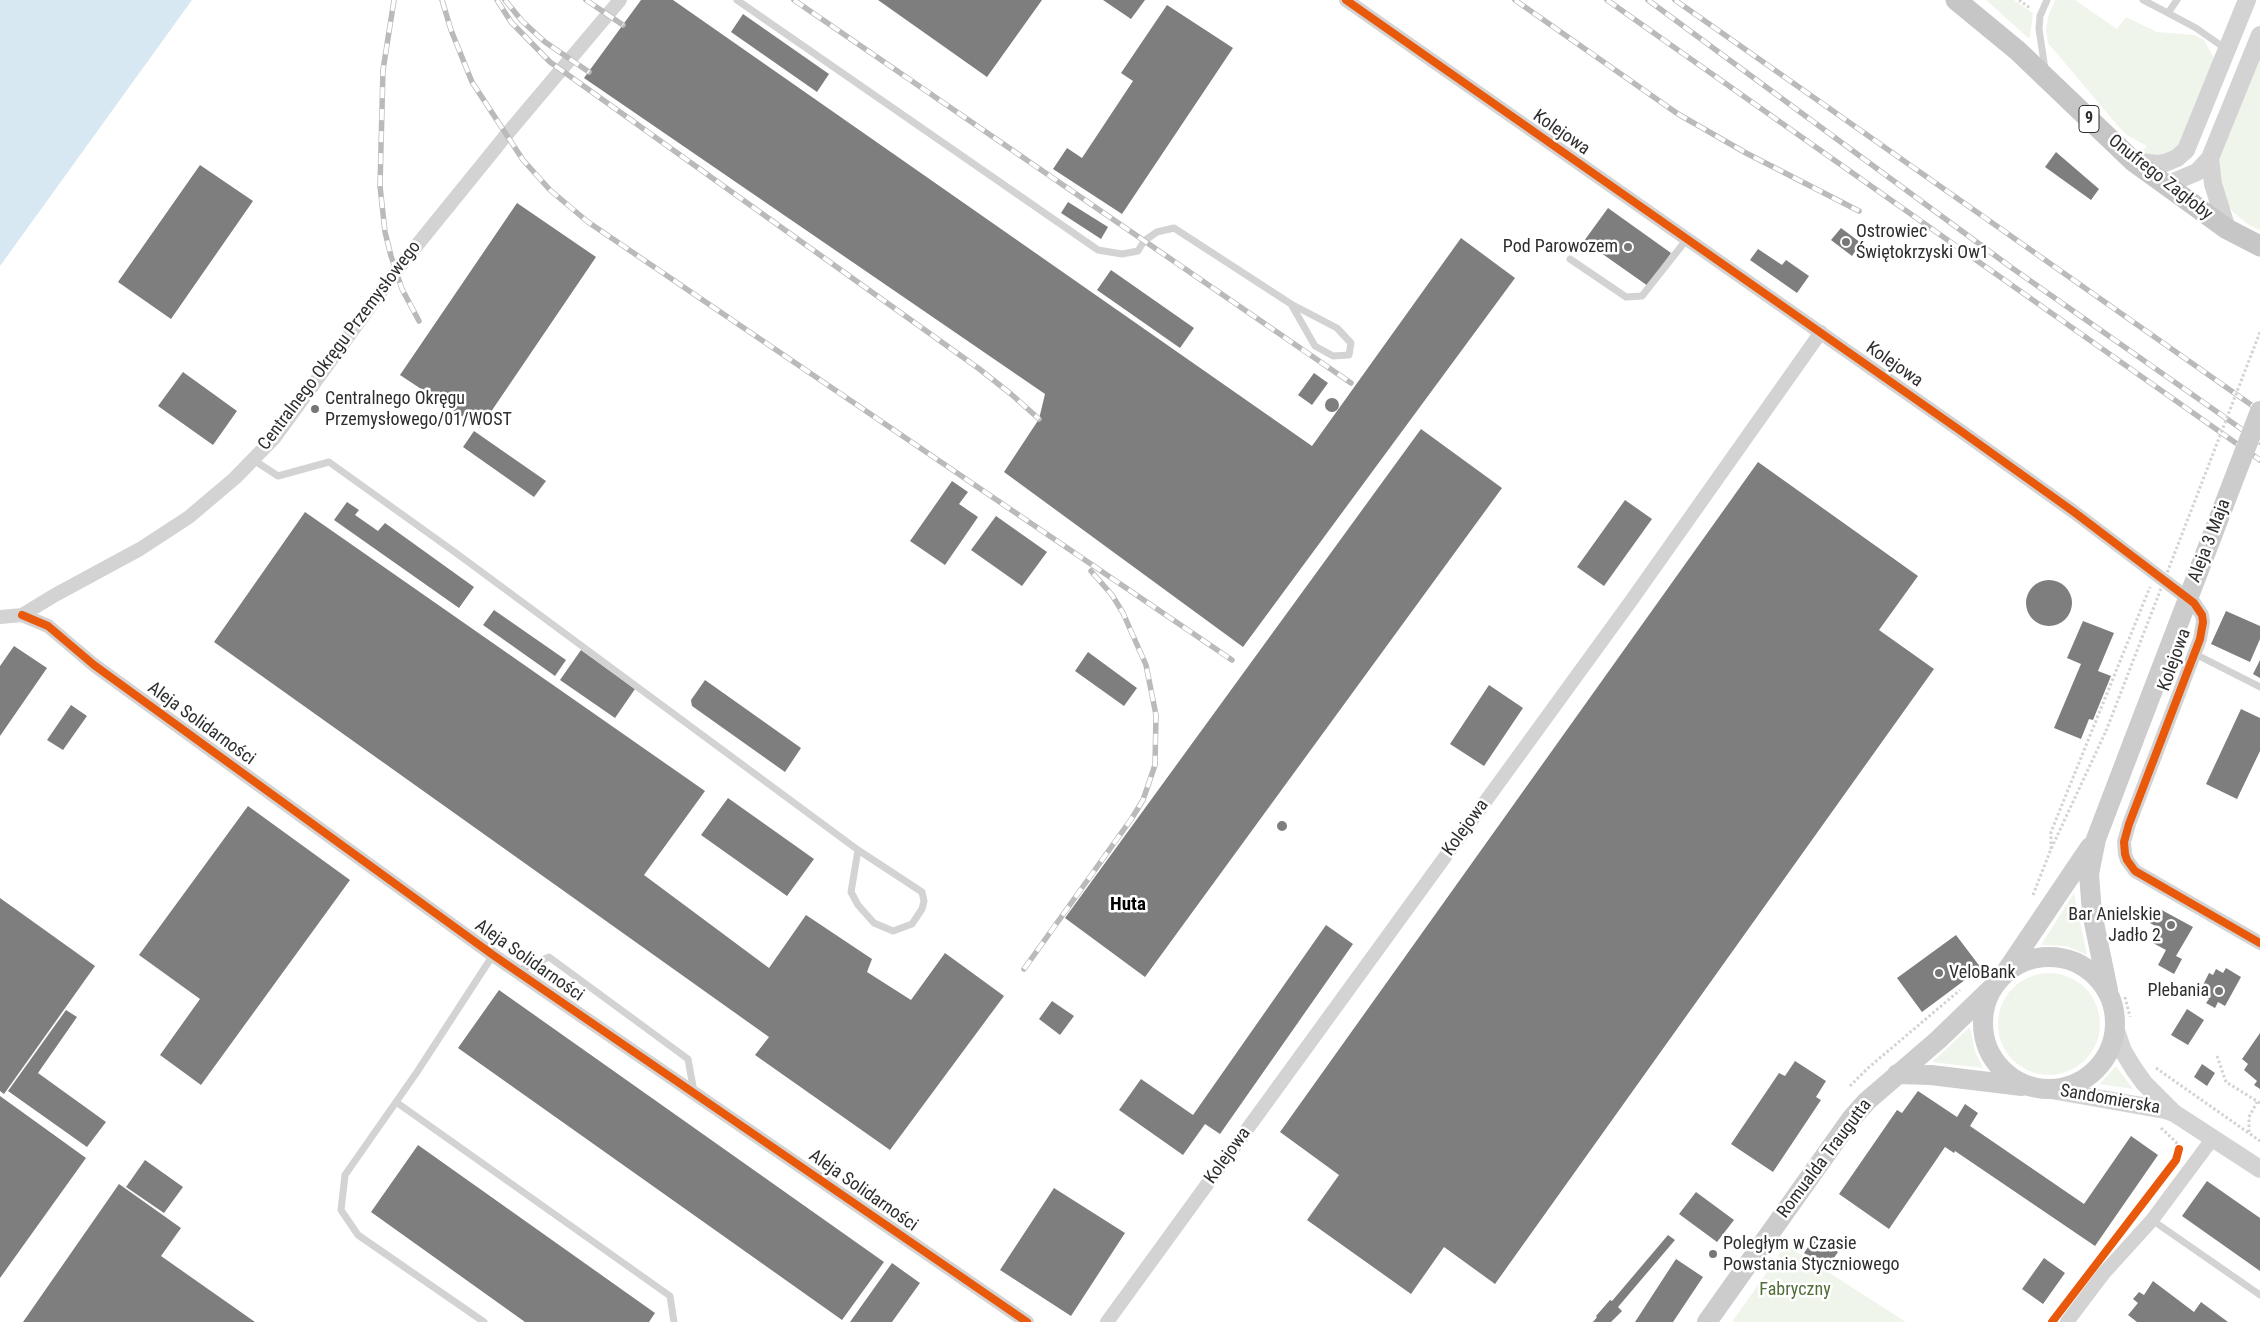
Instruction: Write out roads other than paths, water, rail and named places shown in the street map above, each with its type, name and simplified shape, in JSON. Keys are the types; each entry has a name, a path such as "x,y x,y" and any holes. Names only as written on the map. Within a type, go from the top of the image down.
{"main road":[{"name":"Onufrego Zagłoby","path":"1956,0 1990,26 2133,161 2227,229 2260,246"},
{"name":"Aleja 3 Maja","path":"2109,994 2089,890 2091,860 2096,839 2260,411"},
{"name":"Aleja 3 Maja","path":"2007,970 2096,839"},
{"path":"1897,1074 1932,1075 2040,1088 2064,1087 2083,1080 2098,1068 2109,1052 2115,1028 2115,1013 2109,994 2098,978 2090,971 2064,958 2044,957 2025,961 2007,970 1994,986 1986,1004 1983,1023 1990,1052 2008,1075 2040,1088"},
{"name":"Romualda Traugutta","path":"1707,1322 1838,1135 1867,1101 1938,1040 1994,986"}],"street":[{"name":"Centralnego Okręgu Przemysłowego","path":"0,617 22,615 166,533 210,501 275,437 402,264 507,134 620,0"},
{"name":"Kolejowa","path":"1346,0 1821,332 2074,512 2194,603 2199,609 2203,622 2195,654 2129,824 2124,842 2127,860 2135,871 2260,943"},
{"path":"2133,161 2157,164 2172,161 2182,154 2189,144 2226,49 2248,0"},
{"path":"2166,185 2197,172 2210,158 2260,35"},
{"path":"2210,158 2213,184 2227,229"},
{"name":"Kolejowa","path":"1107,1322 1631,601 1821,332"},
{"name":"Aleja Solidarności","path":"22,615 48,626 94,665 493,955 1027,1322"},
{"name":"Sandomierska","path":"2115,1028 2123,1051 2134,1069 2144,1083 2174,1113 2260,1169"},
{"name":"Sandomierska","path":"2040,1088 2146,1105 2174,1113"},
{"path":"2067,1322 2104,1273 2152,1220 2213,1138"}],"lane":[{"path":"737,0 1098,250 1122,254 1138,251 1144,241 1157,232 1174,228 1291,304 1337,328 1351,343 1349,355 1333,356 1315,346 1291,304"},
{"path":"2046,77 2038,29 2040,16 2047,0"},
{"path":"2143,0 2196,28 2226,49"},
{"path":"2168,12 2176,0"},
{"path":"1570,259 1626,296 1642,296 1687,240"},
{"path":"252,459 278,476 329,462 456,553 858,850 922,892 924,901 922,909 912,924 893,931 874,923 858,905 851,892 858,850"},
{"path":"2195,654 2260,687"},
{"path":"484,1322 358,1235 342,1210 345,1176 493,955"},
{"path":"517,971 549,958 688,1059 694,1092"},
{"path":"396,1102 670,1296 674,1322"},
{"path":"2152,1220 2260,1295"}],"railway":[{"path":"394,0 383,70 380,186 385,232 391,256 402,289 419,321"},
{"path":"442,0 451,30 472,82 523,160 550,190 588,222 1232,660"},
{"path":"497,0 511,22 550,62 978,368 1039,419"},
{"path":"505,0 522,21 545,42 589,72"},
{"path":"586,0 623,25"},
{"path":"794,0 1351,383"},
{"path":"1515,0 1678,114 1746,153 1859,211"},
{"path":"1607,0 2260,460"},
{"path":"1648,0 2012,268 2260,442"},
{"path":"1675,0 2260,411"},
{"path":"1024,969 1132,818 1143,800 1155,765 1156,715 1146,665 1123,613 1112,595 1091,571"}],"place":[{"name":"Ostrowiec Świętokrzyski Ow1","path":"1846,242"},
{"name":"Pod Parowozem","path":"1628,247"},
{"name":"Centralnego Okręgu Przemysłowego/01/WOST","path":"315,409"},
{"name":"Bar Anielskie Jadło 2","path":"2171,925"},
{"name":"VeloBank","path":"1939,973"},
{"name":"Plebania","path":"2219,991"},
{"name":"Poległym w Czasie Powstania Styczniowego","path":"1713,1254"}],"district":[{"name":"Huta","path":"1128,905"}],"park label":[{"name":"Fabryczny","path":"1795,1290"}]}
